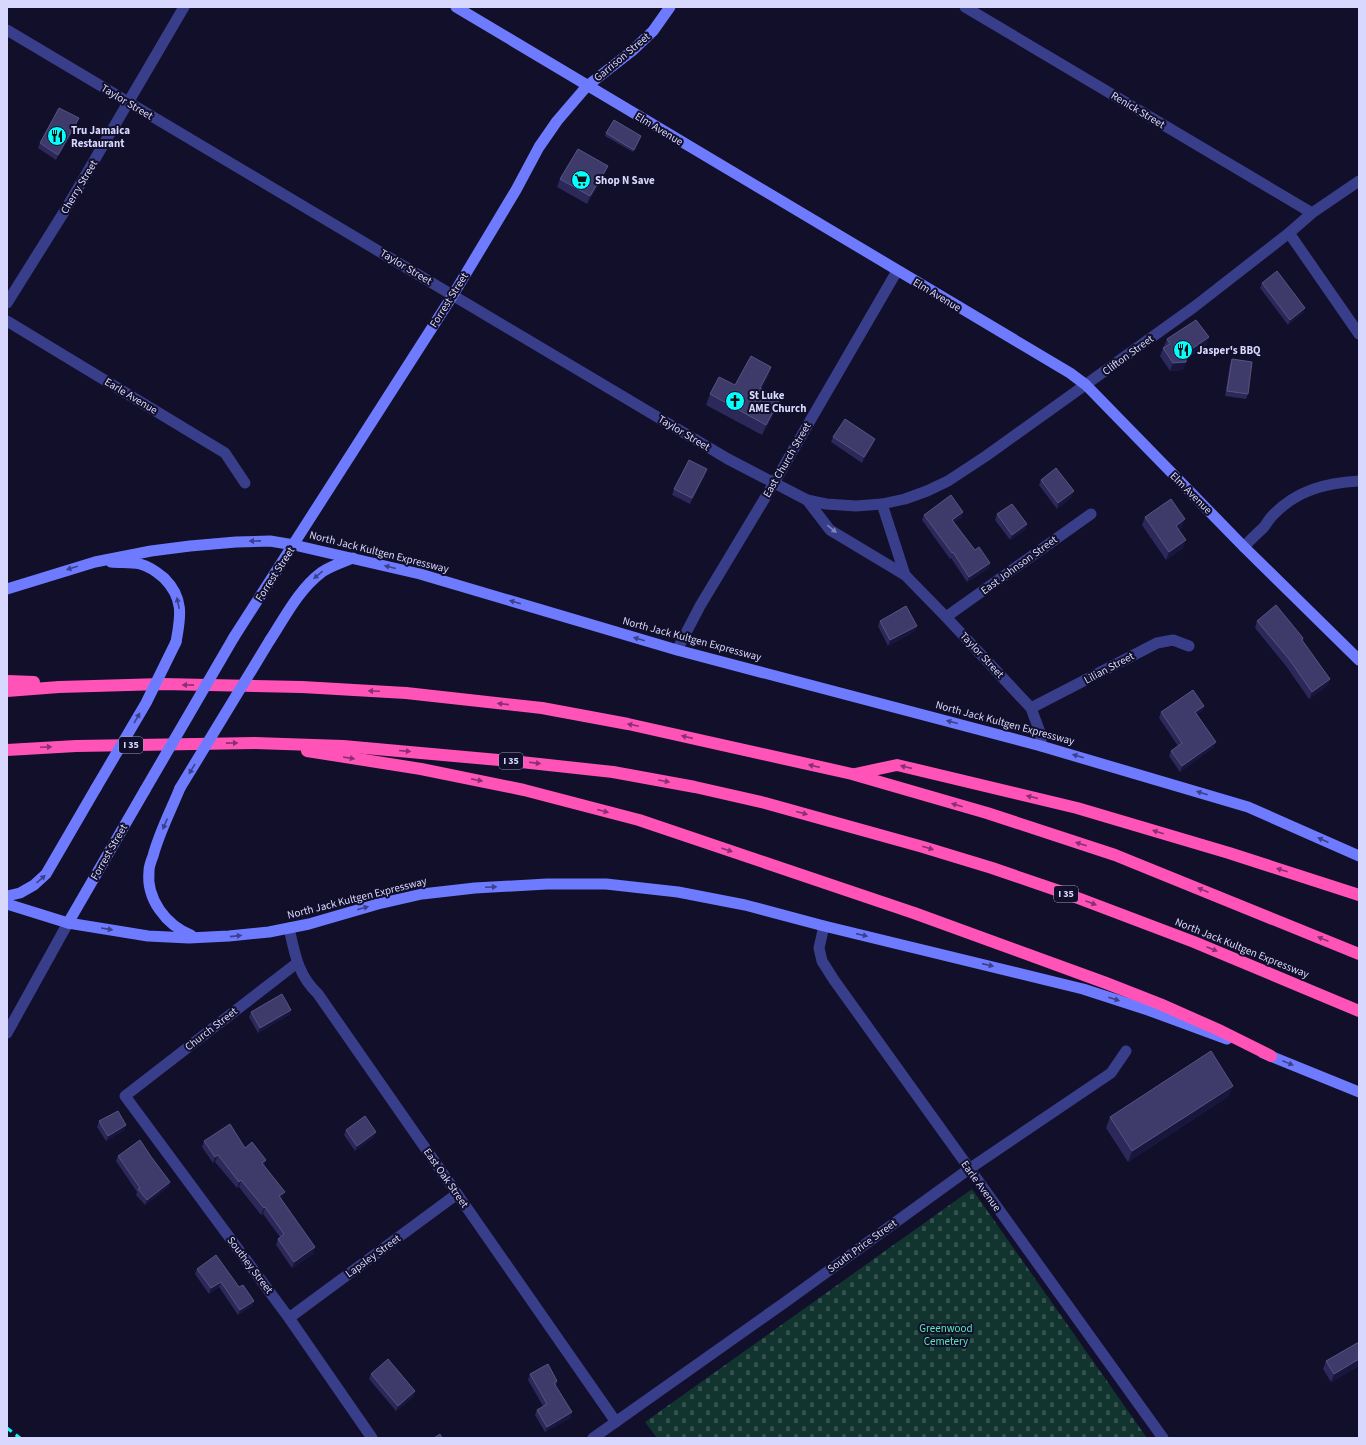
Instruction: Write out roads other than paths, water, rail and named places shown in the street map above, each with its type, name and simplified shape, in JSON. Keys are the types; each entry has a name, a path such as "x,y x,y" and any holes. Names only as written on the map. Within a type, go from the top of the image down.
{"highway":[{"path":"7,681 97,686"},
{"path":"7,691 59,686 162,684 302,687 406,693 542,708 650,728 852,774 987,813 1115,855 1359,954"},
{"path":"255,743 421,769 524,790 639,820 914,913 1099,980 1167,1007 1221,1031 1271,1056"},
{"name":"North Jack Kultgen Expressway","path":"7,750 76,746 255,743 351,747 605,771 695,787 765,803 924,847 1062,892 1194,942 1359,1011"},
{"path":"852,774 897,765 1077,808 1229,853 1359,894"}],"main road":[{"name":"Elm Avenue","path":"456,7 1070,374 1086,385 1244,547 1359,660"},
{"name":"Garrison Street","path":"588,86 632,52 653,31 670,7"},
{"name":"Forrest Street","path":"68,924 234,637 453,295 516,190 539,147 557,121 588,86"},
{"name":"North Jack Kultgen Expressway","path":"7,589 95,562 175,548 228,542 270,541 294,545 420,574 677,650 1041,746 1248,807 1359,856"},
{"path":"196,938 180,931 162,914 154,900 150,887 148,871 155,848 180,788 270,640 299,596 310,582 323,571 353,558"},
{"path":"7,896 20,893 34,885 46,874 146,703 176,642 180,618 178,601 172,586 158,572 141,564 95,562"},
{"name":"North Jack Kultgen Expressway","path":"7,904 68,924 148,936 196,938 269,932 422,894 474,888 547,884 606,884 678,892 745,905 824,926 1083,989 1148,1010 1271,1056 1359,1092"}],"street":[{"name":"Cherry Street","path":"7,302 64,212 184,7"},
{"name":"Renick Street","path":"965,7 1312,213"},
{"name":"Taylor Street","path":"7,30 728,459 806,500 826,504 856,506 882,504 905,575"},
{"name":"Clifton Street","path":"882,504 905,499 927,491 948,480 986,456 1194,307 1289,233 1312,213 1359,181"},
{"path":"1289,233 1359,334"},
{"name":"East Church Street","path":"677,650 700,606 774,483 897,271"},
{"name":"Earle Avenue","path":"7,321 225,454 245,483"},
{"path":"1244,547 1273,515 1288,502 1302,493 1319,486 1339,482 1359,481"},
{"name":"Taylor Street","path":"806,500 830,530 905,575 946,617 1031,708 1041,735 1041,746"},
{"name":"East Johnson Street","path":"946,617 1091,514"},
{"name":"Lilian Street","path":"1031,708 1157,643 1173,640 1189,646"},
{"name":"Forrest Street","path":"7,1033 68,924"},
{"name":"Earle Avenue","path":"824,926 819,948 822,961 834,980 1163,1438"},
{"name":"East Oak Street","path":"290,928 297,963 310,987 318,994 616,1422"},
{"name":"Church Street","path":"125,1096 297,963"},
{"name":"South Price Street","path":"593,1438 969,1169 1111,1073 1126,1051"},
{"name":"Southey Street","path":"125,1096 289,1318 372,1438"},
{"name":"Lapsley Street","path":"289,1318 457,1194"}],"railway":[{"path":"7,1428 20,1438"}],"place":[{"name":"Tru Jamaica Restaurant","path":"57,136"},
{"name":"Shop N Save","path":"581,180"},
{"name":"Jasper's BBQ","path":"1183,350"},
{"name":"St Luke AME Church","path":"735,401"}],"park label":[{"name":"Greenwood Cemetery","path":"946,1334"}]}
